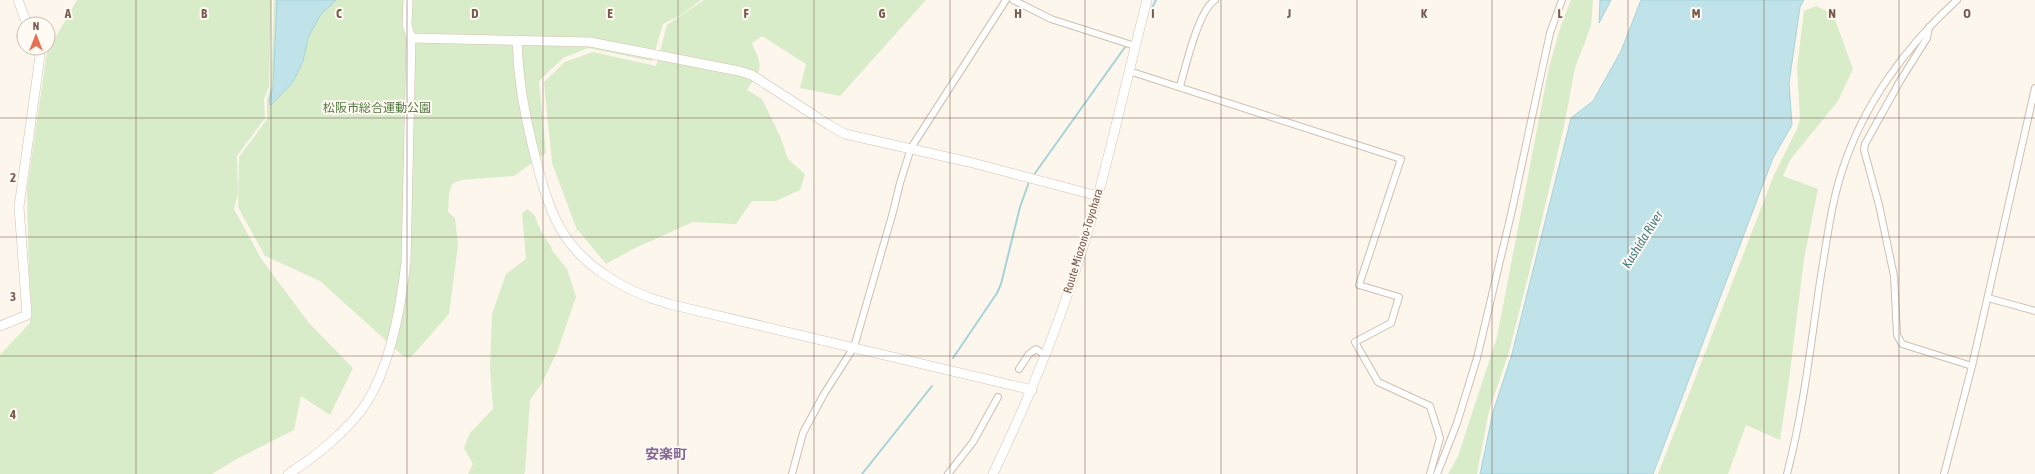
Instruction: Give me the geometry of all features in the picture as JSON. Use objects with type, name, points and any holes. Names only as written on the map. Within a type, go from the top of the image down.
[{"type":"street","points":[[18,0],[24,16]]},
{"type":"street","points":[[288,474],[316,456],[366,404],[384,365],[393,334],[404,281],[406,262],[410,38],[408,25],[408,0]]},
{"type":"street","points":[[792,474],[799,446],[807,425],[854,347],[911,148],[1006,0]]},
{"type":"street","points":[[1013,0],[1051,19],[1135,46]]},
{"type":"street","name":"Route Miozono-Toyohara","points":[[993,474],[1032,390],[1074,275],[1114,138],[1128,71],[1147,0]]},
{"type":"street","points":[[1180,86],[1201,18],[1207,6],[1215,0]]},
{"type":"street","points":[[1437,474],[1457,423],[1477,358],[1512,210],[1549,40],[1562,0]]},
{"type":"street","points":[[1787,474],[1796,434],[1831,213],[1842,170],[1866,116],[1890,75],[1929,27],[1957,0]]},
{"type":"street","points":[[1929,27],[1927,38],[1900,80],[1867,139],[1864,150],[1879,205],[1894,276],[1897,335],[1899,340],[1902,344],[1972,366]]},
{"type":"street","points":[[410,38],[590,42],[745,72],[845,134],[911,148],[1098,196]]},
{"type":"street","points":[[517,40],[518,76],[521,93],[544,192],[557,222],[583,256],[609,278],[649,298],[1032,390]]},
{"type":"street","points":[[0,326],[27,315],[19,207],[40,56]]},
{"type":"street","points":[[1128,71],[1180,86],[1401,159],[1360,285],[1399,297],[1391,323],[1355,342],[1378,382],[1430,406],[1440,438],[1430,474]]},
{"type":"street","points":[[1944,474],[1972,366],[2035,88]]},
{"type":"street","points":[[1988,298],[2035,311]]},
{"type":"street","points":[[1019,369],[1029,354],[1036,349],[1045,355]]},
{"type":"street","points":[[949,474],[972,442],[998,397]]},
{"type":"green space","points":[[77,0],[271,0],[269,87],[264,99],[265,118],[237,156],[238,193],[234,209],[262,260],[309,323],[353,368],[330,415],[301,396],[294,430],[235,460],[212,474],[0,474],[0,355],[30,323],[27,189],[46,56],[56,56],[56,36]]},
{"type":"green space","name":"松阪市総合運動公園","points":[[274,0],[701,0],[681,15],[663,24],[652,61],[588,48],[563,58],[539,81],[546,153],[514,176],[461,180],[452,184],[449,194],[448,212],[455,218],[458,245],[449,314],[413,355],[408,358],[402,355],[320,281],[265,256],[238,207],[239,157],[267,119],[267,99],[271,87]]},
{"type":"green space","points":[[704,0],[926,0],[840,96],[800,88],[806,64],[762,36],[752,43],[760,68],[747,90],[762,99],[780,136],[788,159],[805,174],[800,190],[776,201],[752,201],[736,224],[693,222],[633,249],[606,264],[578,230],[551,249],[567,269],[576,297],[557,352],[542,383],[530,400],[525,472],[524,474],[468,474],[473,464],[464,448],[470,433],[493,409],[490,369],[492,314],[506,274],[526,259],[522,213],[528,209],[535,216],[541,232],[552,248],[577,230],[552,163],[544,82],[565,62],[593,52],[656,66],[667,25]]},
{"type":"green space","points":[[1571,0],[1593,0],[1591,26],[1575,68],[1564,126],[1509,352],[1489,411],[1477,474],[1448,474],[1458,456],[1497,337],[1549,67],[1561,25]]},
{"type":"green space","points":[[1816,6],[1833,14],[1853,69],[1838,101],[1790,160],[1783,176],[1818,189],[1804,259],[1780,440],[1746,425],[1728,474],[1658,474],[1774,175],[1797,129],[1800,119],[1797,67],[1804,11]]},
{"type":"water","points":[[277,0],[336,0],[321,14],[308,38],[303,61],[293,82],[271,105],[269,101],[273,87]]},
{"type":"water","points":[[1600,0],[1611,0],[1599,23]]},
{"type":"water","name":"Kushida River","points":[[1641,0],[1804,0],[1800,7],[1789,83],[1792,125],[1773,158],[1653,474],[1480,474],[1493,412],[1512,354],[1571,118],[1593,101],[1621,51]]},
{"type":"waterway","points":[[1152,8],[1156,0]]},
{"type":"waterway","points":[[1033,176],[1125,47]]},
{"type":"waterway","points":[[953,358],[997,293],[1001,284],[1020,207],[1029,182]]},
{"type":"waterway","points":[[862,474],[932,386]]},
{"type":"district","name":"安楽町","points":[[666,454]]}]
